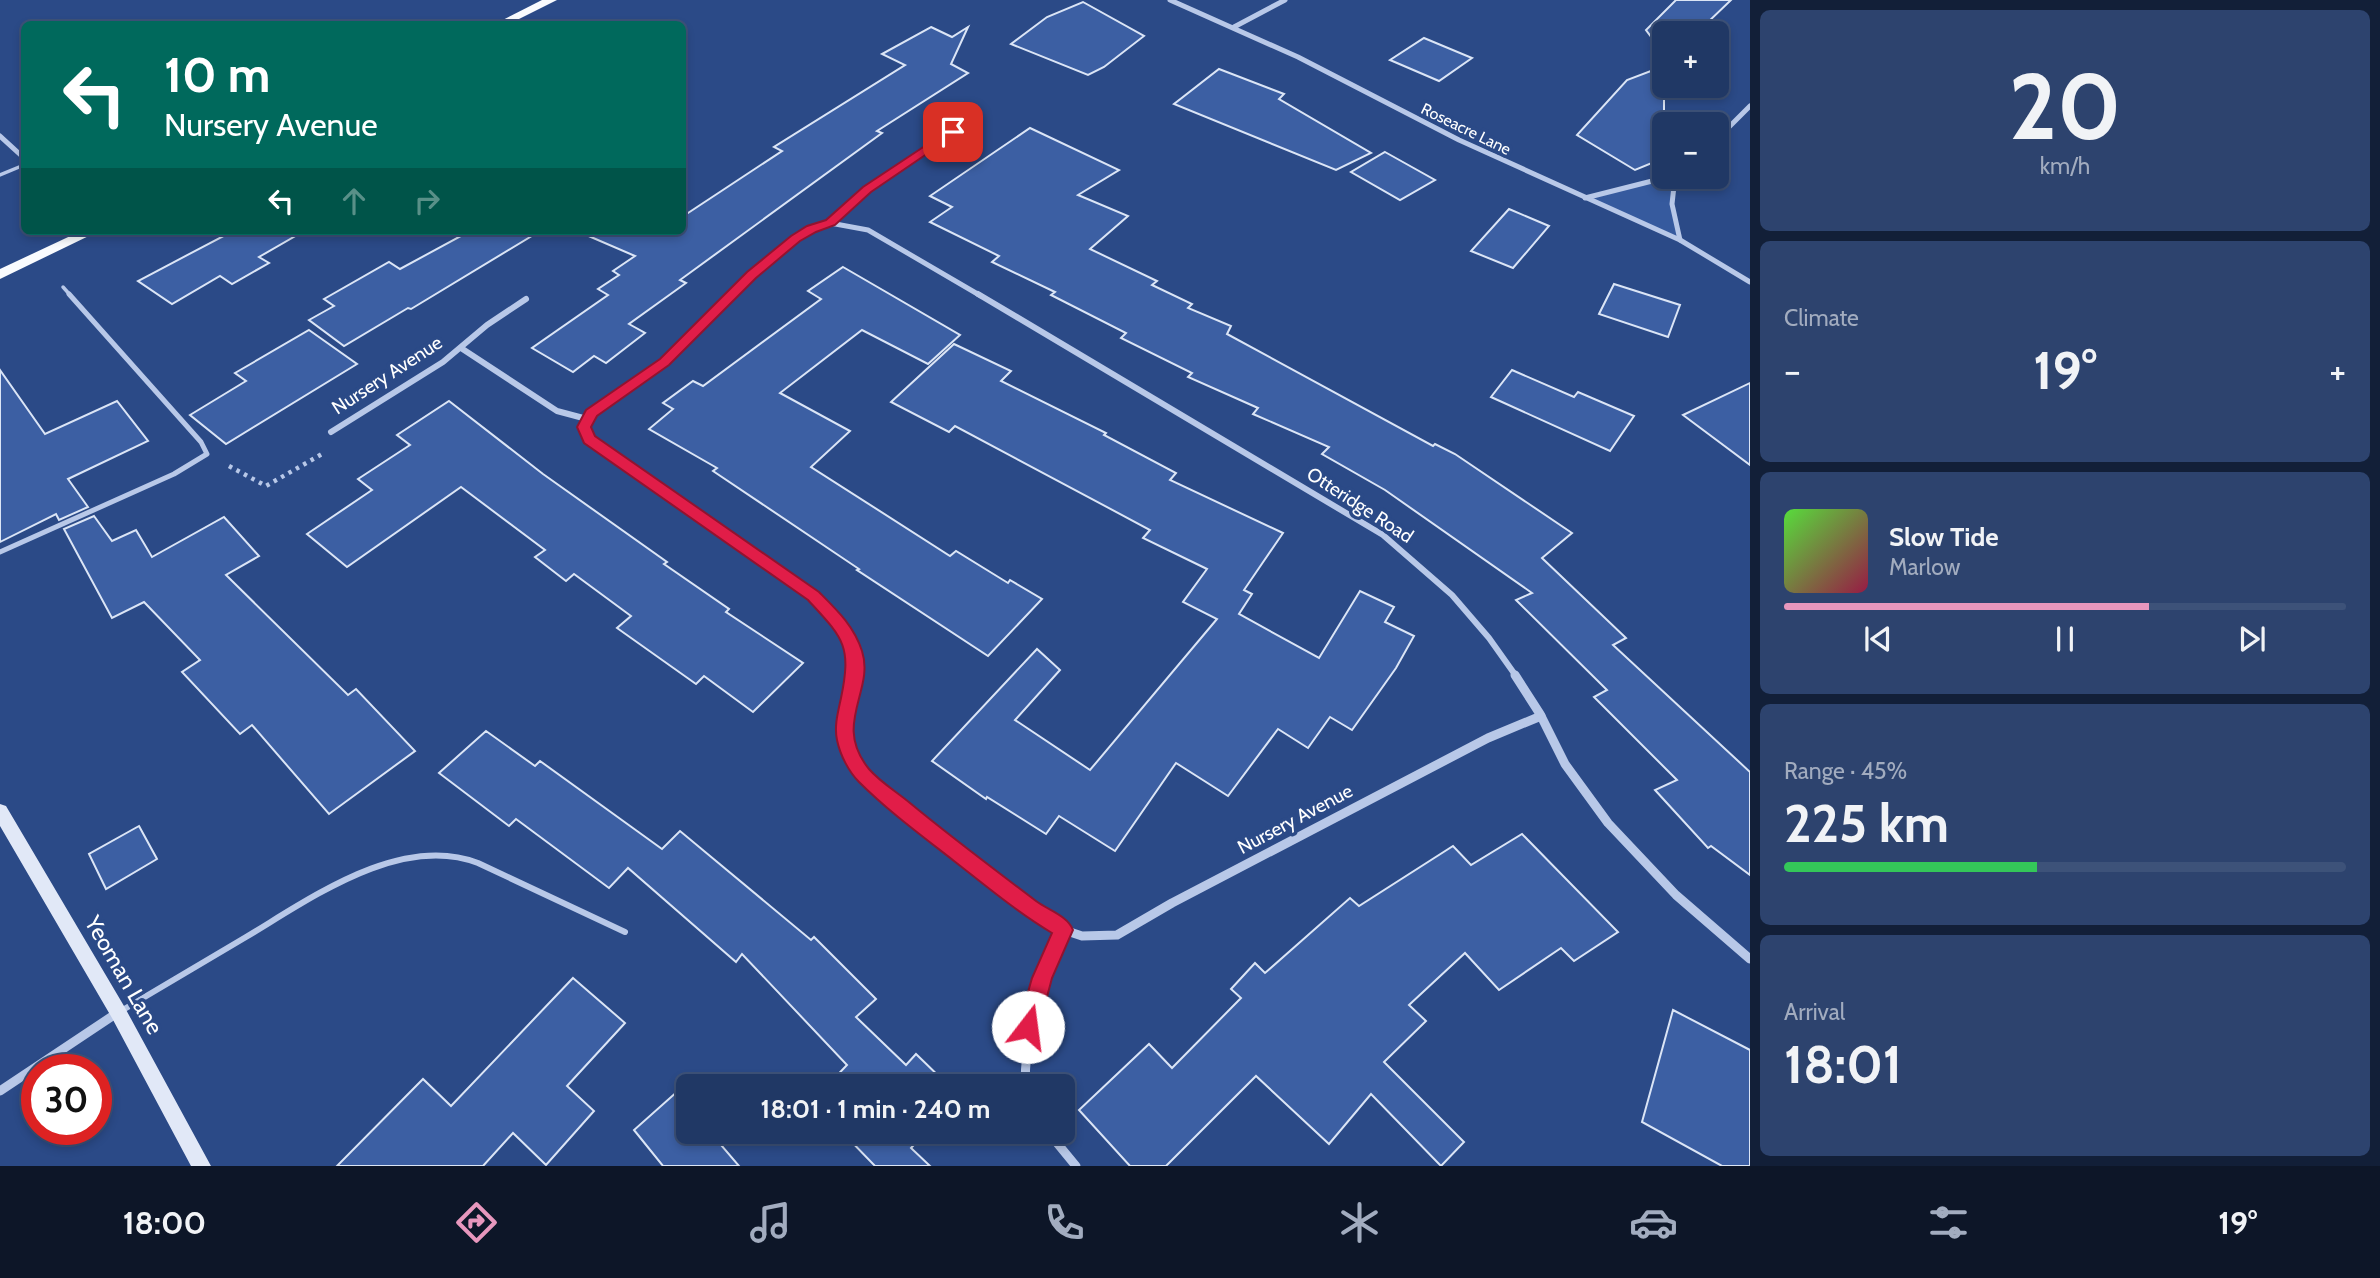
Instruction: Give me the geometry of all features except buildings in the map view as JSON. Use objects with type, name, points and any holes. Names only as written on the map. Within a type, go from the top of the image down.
[{"type":"main road","points":[[507,21],[551,0]]},
{"type":"main road","points":[[0,275],[84,235]]},
{"type":"street","name":"Roseacre Lane","points":[[1170,0],[1234,27],[1459,140],[1680,240],[1750,282]]},
{"type":"street","points":[[1234,27],[1285,0]]},
{"type":"street","points":[[1729,127],[1750,106]]},
{"type":"street","points":[[587,419],[613,396],[664,362],[751,275],[796,239],[811,229],[830,223],[867,189],[975,118]]},
{"type":"street","points":[[0,136],[21,155]]},
{"type":"street","points":[[1584,198],[1652,181]]},
{"type":"street","points":[[1674,189],[1672,204],[1680,240]]},
{"type":"street","name":"Otteridge Road","points":[[830,223],[868,230],[1161,401],[1383,535],[1424,568],[1479,622],[1541,716],[1567,769],[1635,855],[1716,932],[1750,959]]},
{"type":"street","name":"Nursery Avenue","points":[[331,432],[421,377],[487,325],[526,299]]},
{"type":"street","name":"Nursery Avenue","points":[[461,348],[557,411],[587,419],[584,427],[589,439],[746,548],[831,612],[852,641],[855,653],[855,671],[845,730],[852,757],[864,775],[928,830],[1035,912],[1064,930],[1096,937],[1117,935],[1172,903],[1488,738],[1541,716]]},
{"type":"street","name":"Yeoman Lane","points":[[0,811],[118,1012],[201,1166]]},
{"type":"street","points":[[1024,1074],[1031,1012],[1042,978],[1064,930]]},
{"type":"street","points":[[0,1091],[118,1012]]},
{"type":"street","points":[[1058,1144],[1076,1166]]},
{"type":"lane","points":[[0,175],[21,166]]},
{"type":"lane","points":[[0,552],[174,474],[206,454],[201,442],[63,287]]},
{"type":"lane","points":[[118,1012],[335,884],[391,862],[434,854],[460,856],[478,863],[625,932]]},
{"type":"path","points":[[206,454],[266,486],[331,449],[331,432]]},
{"type":"shaded area","points":[[1652,181],[1652,189],[1674,189],[1672,204],[1680,240],[1584,198]]},
{"type":"route","points":[[953,132],[867,189],[830,223],[811,229],[796,239],[751,275],[664,362],[591,413],[584,422],[584,427],[589,439],[813,596],[844,628],[855,653],[855,671],[844,720],[846,739],[852,757],[864,775],[928,830],[1035,912],[1064,930],[1042,978],[1028,1027]]}]
